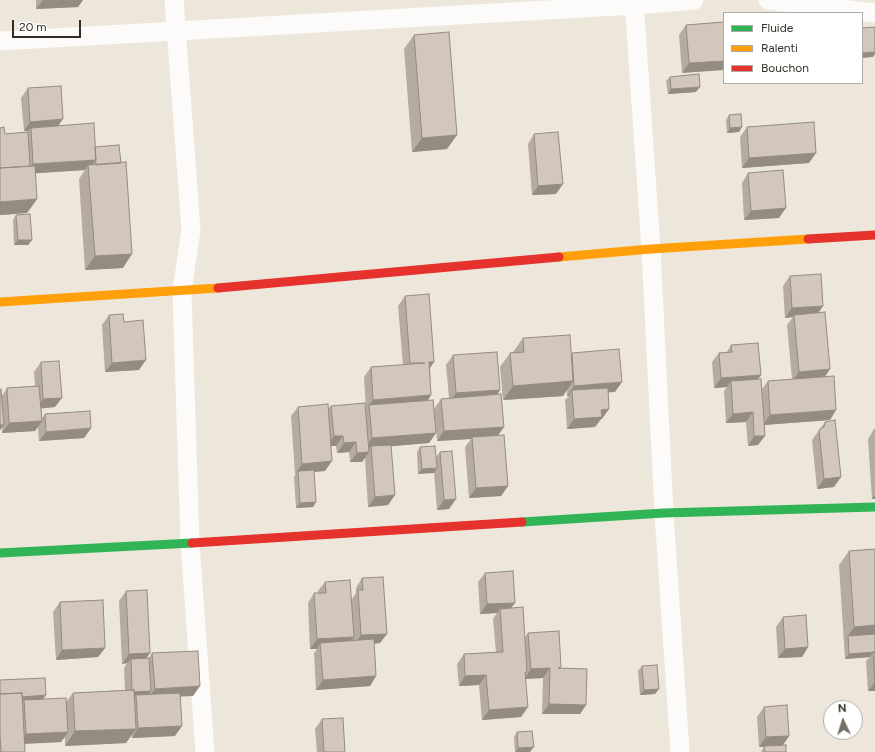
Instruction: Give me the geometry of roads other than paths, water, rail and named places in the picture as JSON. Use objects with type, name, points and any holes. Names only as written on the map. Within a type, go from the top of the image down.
[{"type":"street","points":[[174,0],[191,230],[182,291],[190,543],[205,752]]},
{"type":"street","points":[[0,41],[634,2],[694,0]]},
{"type":"street","points":[[768,0],[875,13]]},
{"type":"street","points":[[634,2],[651,249],[664,513],[680,752]]},
{"type":"street","points":[[0,302],[182,291],[651,249],[875,235]]},
{"type":"street","points":[[0,553],[190,543],[664,513],[875,507]]}]
